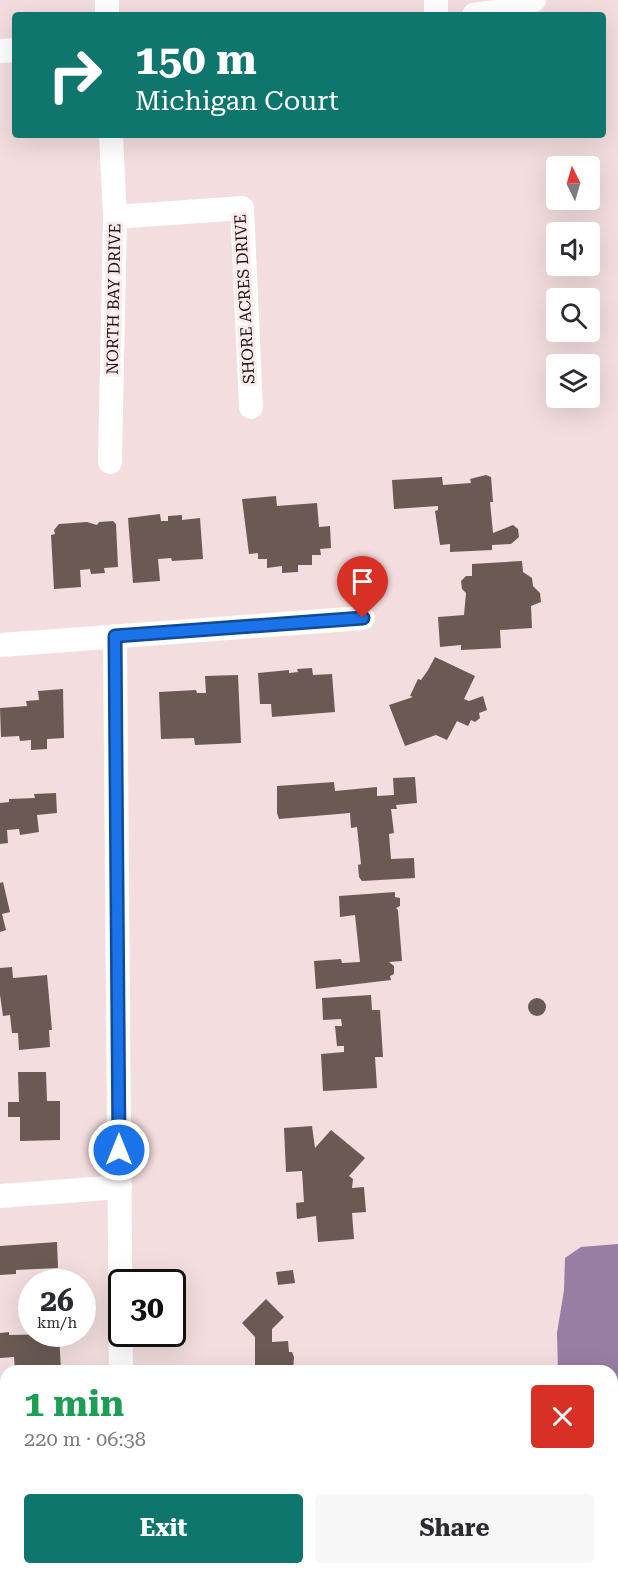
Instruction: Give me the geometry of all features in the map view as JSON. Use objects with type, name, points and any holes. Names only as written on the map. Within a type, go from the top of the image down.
[{"type":"street","points":[[495,12],[534,0]]},
{"type":"street","name":"NORTH BAY DRIVE","points":[[110,462],[115,217],[111,138]]},
{"type":"street","name":"SHORE ACRES DRIVE","points":[[115,217],[242,208],[251,407]]},
{"type":"street","points":[[0,645],[363,618]]},
{"type":"street","points":[[115,636],[121,1365]]},
{"type":"street","points":[[0,1196],[120,1187]]},
{"type":"shaded area","points":[[618,1244],[618,1365],[558,1365],[557,1333],[564,1290],[565,1258],[581,1247]]},
{"type":"building","points":[[486,475],[491,477],[493,502],[490,502],[493,533],[513,525],[518,529],[519,537],[511,544],[492,545],[492,550],[450,552],[450,544],[440,545],[435,511],[438,510],[438,506],[394,509],[392,480],[442,477],[443,485],[471,483],[470,479]]},
{"type":"building","points":[[276,496],[277,506],[317,503],[319,527],[330,526],[331,548],[320,549],[321,555],[312,555],[312,565],[298,565],[298,572],[282,573],[282,566],[267,568],[267,559],[258,559],[258,553],[249,554],[242,499]]},
{"type":"building","points":[[160,514],[161,521],[168,521],[168,516],[182,515],[182,520],[200,518],[203,559],[172,561],[171,558],[158,559],[160,581],[133,583],[128,518]]},
{"type":"building","points":[[113,521],[116,524],[118,567],[104,568],[105,573],[91,574],[90,569],[80,570],[81,587],[54,589],[51,535],[55,534],[54,530],[59,524],[87,522],[97,525],[99,522]]},
{"type":"building","points":[[522,561],[523,572],[532,578],[533,586],[540,593],[541,602],[531,606],[532,628],[500,630],[501,648],[461,650],[461,645],[440,647],[438,617],[464,615],[466,593],[462,589],[461,581],[466,576],[472,576],[472,564]]},
{"type":"building","points":[[435,657],[475,676],[464,699],[469,701],[483,696],[487,710],[479,713],[480,718],[475,722],[471,720],[468,726],[457,721],[447,740],[436,735],[405,746],[389,705],[413,697],[410,696],[418,679],[421,680]]},
{"type":"building","points":[[312,668],[313,675],[332,674],[335,712],[272,717],[271,704],[260,704],[258,673],[289,670],[289,673],[298,672],[297,669]]},
{"type":"building","points":[[238,675],[241,743],[195,745],[194,738],[161,739],[159,692],[196,690],[197,693],[206,693],[205,676]]},
{"type":"building","points":[[63,689],[64,738],[47,739],[47,749],[31,750],[31,740],[20,741],[19,736],[1,737],[0,708],[27,706],[26,701],[39,700],[38,691]]},
{"type":"building","points":[[415,777],[417,803],[396,805],[397,809],[391,809],[394,833],[389,834],[391,859],[414,858],[415,878],[362,881],[359,877],[358,865],[361,864],[357,827],[351,828],[350,813],[279,819],[277,813],[277,786],[334,782],[335,791],[377,787],[377,796],[394,795],[393,778]]},
{"type":"building","points":[[56,793],[57,813],[37,815],[39,832],[20,835],[19,829],[7,830],[8,843],[0,844],[0,803],[9,802],[9,799],[35,798],[34,794]]},
{"type":"building","points":[[3,882],[10,912],[2,914],[6,930],[0,932],[0,883]]},
{"type":"building","points":[[395,892],[395,897],[400,898],[400,906],[396,908],[402,961],[389,962],[394,966],[394,974],[390,976],[391,980],[316,989],[314,961],[341,959],[342,963],[360,962],[355,915],[340,917],[339,896]]},
{"type":"building","points":[[12,967],[13,978],[47,975],[52,1030],[49,1030],[50,1047],[19,1050],[18,1033],[12,1033],[10,1015],[3,1016],[0,995],[0,968]]},
{"type":"building","points":[[371,995],[372,1010],[380,1010],[383,1057],[375,1057],[377,1088],[323,1091],[321,1054],[344,1052],[344,1046],[337,1046],[335,1026],[342,1026],[341,1019],[323,1020],[322,998]]},
{"type":"building","points":[[537,998],[543,1001],[546,1007],[543,1013],[537,1016],[531,1013],[528,1007],[531,1001]]},
{"type":"building","points":[[18,1072],[46,1072],[47,1101],[60,1101],[60,1140],[20,1141],[20,1117],[8,1117],[8,1102],[19,1102]]},
{"type":"building","points":[[312,1126],[315,1148],[331,1130],[365,1158],[349,1176],[353,1179],[352,1188],[364,1187],[366,1212],[352,1213],[354,1239],[318,1242],[316,1216],[297,1219],[296,1203],[304,1202],[302,1171],[286,1172],[284,1128]]},
{"type":"building","points":[[57,1242],[58,1268],[18,1269],[16,1274],[0,1275],[0,1246]]},
{"type":"building","points":[[293,1270],[295,1283],[278,1285],[276,1272]]},
{"type":"building","points":[[266,1299],[284,1317],[272,1329],[272,1342],[288,1341],[289,1352],[292,1352],[294,1357],[293,1365],[255,1365],[255,1337],[242,1323]]},
{"type":"building","points":[[9,1332],[9,1335],[18,1335],[18,1347],[60,1347],[61,1365],[15,1365],[14,1357],[0,1358],[0,1333]]},
{"type":"route","points":[[119,1150],[115,636],[363,618]]}]
